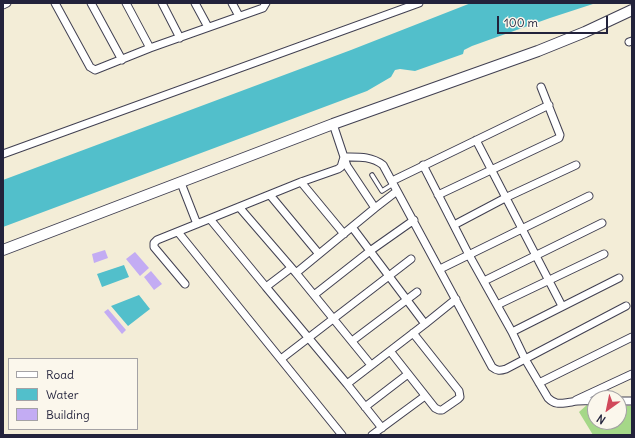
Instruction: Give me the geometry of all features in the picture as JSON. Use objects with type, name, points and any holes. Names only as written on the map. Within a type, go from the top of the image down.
[{"type":"street","points":[[55,3],[90,68],[93,70],[98,70],[150,48],[263,8],[266,3]]},
{"type":"street","points":[[91,3],[122,60]]},
{"type":"street","points":[[126,3],[150,48]]},
{"type":"street","points":[[162,3],[180,38]]},
{"type":"street","points":[[195,3],[208,28]]},
{"type":"street","points":[[232,3],[239,16]]},
{"type":"street","points":[[3,154],[419,3]]},
{"type":"street","points":[[3,250],[333,124],[558,43],[632,10]]},
{"type":"street","points":[[438,195],[559,138],[560,135],[541,87]]},
{"type":"street","points":[[392,183],[423,165],[548,105]]},
{"type":"street","points":[[333,124],[351,173],[375,208]]},
{"type":"street","points":[[476,140],[493,169],[562,306]]},
{"type":"street","points":[[185,284],[154,248],[153,245],[157,240],[301,182],[338,170],[342,167],[344,157]]},
{"type":"street","points":[[344,157],[365,157],[378,161],[383,165],[495,370],[502,371],[524,358],[626,306]]},
{"type":"street","points":[[423,165],[469,254],[512,332],[524,358],[548,398],[552,402],[564,404],[572,402],[632,374]]},
{"type":"street","points":[[454,224],[507,197],[576,165]]},
{"type":"street","points":[[301,182],[344,234]]},
{"type":"street","points":[[181,183],[197,224]]},
{"type":"street","points":[[296,273],[397,191]]},
{"type":"street","points":[[270,195],[319,254]]},
{"type":"street","points":[[440,269],[589,196]]},
{"type":"street","points":[[239,207],[296,273],[371,365]]},
{"type":"street","points":[[210,219],[382,428]]},
{"type":"street","points":[[314,295],[370,251],[414,220]]},
{"type":"street","points":[[484,282],[602,223]]},
{"type":"street","points":[[352,227],[425,324]]},
{"type":"street","points":[[178,232],[342,435]]},
{"type":"street","points":[[497,305],[604,254]]},
{"type":"street","points":[[281,359],[388,275],[411,259]]},
{"type":"street","points":[[266,287],[291,268]]},
{"type":"street","points":[[512,332],[619,278]]},
{"type":"street","points":[[352,341],[416,292]]},
{"type":"street","points":[[347,384],[456,299]]},
{"type":"street","points":[[390,351],[435,408],[440,410],[458,399],[460,394],[412,334]]},
{"type":"street","points":[[539,383],[632,337]]},
{"type":"street","points":[[365,407],[408,374]]},
{"type":"street","points":[[372,435],[425,396]]},
{"type":"street","points":[[572,402],[587,401]]},
{"type":"lane","points":[[372,176],[382,191],[392,183]]},
{"type":"green space","points":[[587,405],[587,425],[579,412]]},
{"type":"green space","points":[[627,406],[632,406],[632,435],[593,435],[590,430],[627,430]]},
{"type":"water","points":[[471,3],[596,3],[472,46],[464,50],[463,54],[415,71],[400,69],[395,70],[391,77],[367,91],[3,227],[3,180],[351,50]]},
{"type":"water","points":[[124,265],[129,277],[102,287],[97,274]]},
{"type":"water","points":[[139,295],[150,309],[128,326],[111,306]]},
{"type":"building","points":[[105,250],[108,258],[94,263],[92,254]]},
{"type":"building","points":[[135,252],[149,268],[140,276],[126,259]]},
{"type":"building","points":[[151,271],[162,284],[154,290],[144,277]]},
{"type":"building","points":[[108,309],[126,330],[122,334],[104,312]]}]
